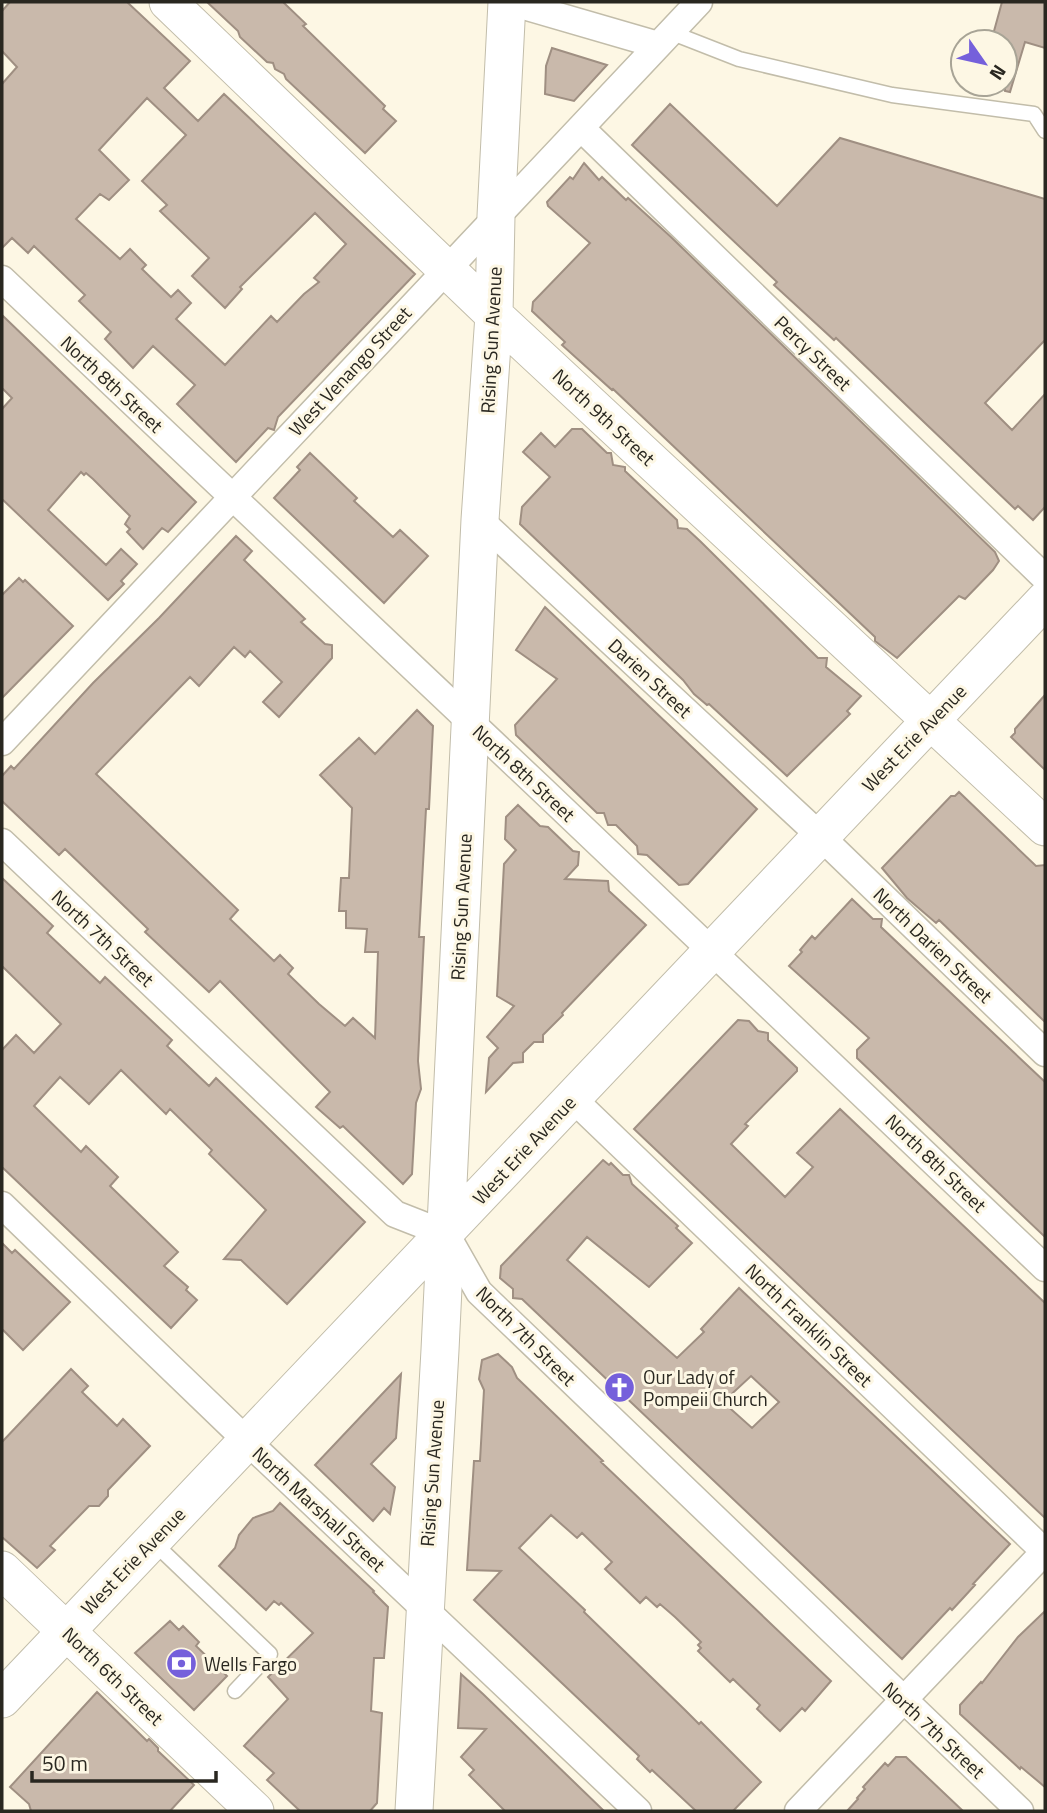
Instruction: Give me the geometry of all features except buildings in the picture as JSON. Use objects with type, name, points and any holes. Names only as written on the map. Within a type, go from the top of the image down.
[{"type":"street","name":"North 9th Street","points":[[168,2],[446,270],[1045,827]]},
{"type":"street","points":[[509,2],[664,38]]},
{"type":"street","name":"Rising Sun Avenue","points":[[414,1811],[509,2]]},
{"type":"street","name":"West Venango Street","points":[[2,742],[699,2]]},
{"type":"street","name":"Percy Street","points":[[581,128],[1045,578]]},
{"type":"street","name":"North 8th Street","points":[[2,279],[470,723],[713,949],[1045,1268]]},
{"type":"street","name":"Darien Street","points":[[480,520],[820,837]]},
{"type":"street","name":"West Erie Avenue","points":[[2,1699],[1045,600]]},
{"type":"street","name":"North Darien Street","points":[[820,837],[1045,1053]]},
{"type":"street","name":"North 7th Street","points":[[2,842],[395,1214],[446,1234],[479,1293],[1020,1811]]},
{"type":"street","name":"North Franklin Street","points":[[572,1098],[1045,1552]]},
{"type":"street","name":"North Marshall Street","points":[[2,1205],[638,1811]]},
{"type":"street","points":[[798,1811],[1045,1552]]},
{"type":"street","name":"North 6th Street","points":[[2,1570],[255,1811]]},
{"type":"lane","points":[[664,38],[892,95],[1034,114],[1045,131]]},
{"type":"lane","points":[[152,1541],[270,1654],[235,1691]]},
{"type":"place","name":"Our Lady of Pompeii Church","points":[[620,1388]]},
{"type":"place","name":"Wells Fargo","points":[[181,1664]]}]
